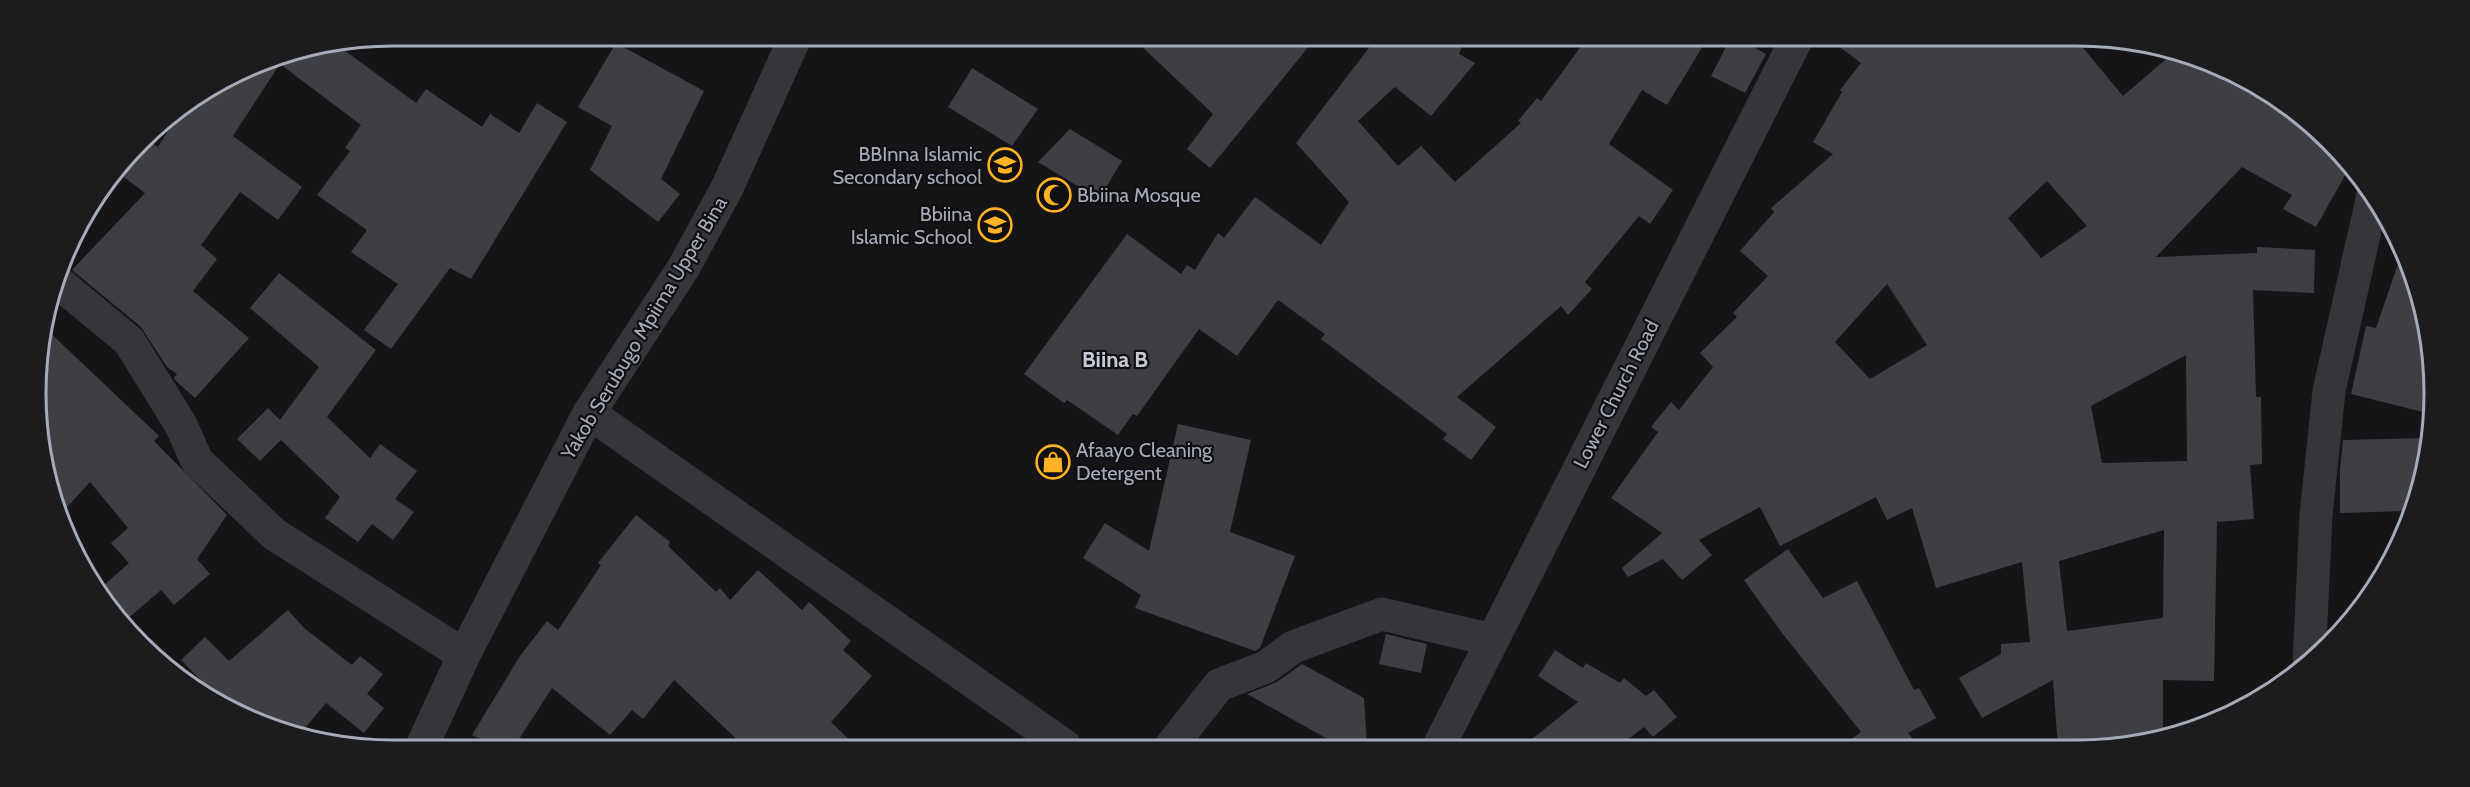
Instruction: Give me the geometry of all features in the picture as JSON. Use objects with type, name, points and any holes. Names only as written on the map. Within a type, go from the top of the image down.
[{"type":"street","name":"Yakob Serubugo Mpiima Upper Bina","points":[[425,740],[464,655],[589,413],[695,248],[727,188],[791,46]]},
{"type":"street","name":"Lower Church Road","points":[[1442,740],[1793,46]]},
{"type":"street","points":[[2310,650],[2316,515],[2329,391],[2370,209]]},
{"type":"street","points":[[63,287],[129,340],[182,425],[197,461],[274,534],[464,655]]},
{"type":"street","points":[[589,413],[1056,740]]},
{"type":"street","points":[[1176,740],[1219,685],[1266,667],[1293,647],[1382,614],[1492,640]]},
{"type":"building","points":[[614,46],[622,46],[704,91],[661,179],[680,194],[658,222],[590,170],[612,126],[578,107]]},
{"type":"building","points":[[1141,46],[1309,46],[1210,168],[1187,149],[1213,114]]},
{"type":"building","points":[[1370,46],[1462,46],[1459,54],[1475,63],[1431,116],[1395,87],[1358,121],[1398,166],[1421,146],[1455,182],[1521,123],[1518,121],[1537,98],[1541,101],[1581,46],[1703,46],[1667,105],[1642,90],[1609,144],[1673,190],[1650,224],[1639,216],[1585,282],[1592,289],[1568,315],[1561,306],[1457,397],[1496,427],[1471,460],[1443,439],[1447,434],[1321,339],[1325,334],[1278,300],[1237,356],[1199,329],[1137,416],[1133,414],[1118,435],[1067,400],[1064,403],[1024,374],[1127,234],[1181,274],[1187,265],[1195,270],[1218,233],[1224,238],[1255,197],[1321,245],[1349,202],[1296,143]]},
{"type":"building","points":[[1726,46],[1751,46],[1766,54],[1745,93],[1711,76]]},
{"type":"building","points":[[1838,46],[2082,46],[2123,96],[2167,58],[2230,82],[2269,105],[2288,118],[2322,148],[2345,175],[2316,227],[2283,209],[2292,195],[2242,167],[2156,257],[2257,253],[2257,247],[2315,250],[2314,293],[2253,290],[2256,397],[2261,397],[2262,464],[2250,465],[2254,519],[2217,522],[2214,681],[2163,680],[2163,730],[2122,738],[2057,740],[2053,680],[1982,718],[1959,678],[2001,654],[2001,644],[2030,642],[2022,562],[1936,588],[1912,508],[1887,520],[1876,497],[1780,546],[1760,507],[1699,540],[1712,555],[1682,580],[1663,559],[1628,577],[1622,568],[1662,533],[1611,498],[1658,432],[1651,427],[1671,402],[1679,410],[1713,367],[1700,353],[1737,317],[1733,313],[1768,276],[1740,251],[1774,212],[1771,208],[1833,154],[1813,142],[1842,92],[1840,90],[1861,63]],"holes":[[[2047,181],[2087,226],[2041,258],[2008,218]],[[1887,284],[1927,345],[1870,379],[1835,342]],[[2186,355],[2187,461],[2102,463],[2091,406]],[[2164,530],[2163,618],[2067,631],[2059,561]]]},
{"type":"building","points":[[344,50],[416,103],[426,89],[482,127],[490,114],[519,133],[537,103],[567,122],[471,279],[450,268],[391,349],[364,330],[398,284],[351,252],[367,230],[317,195],[350,151],[345,148],[361,125],[282,65]]},
{"type":"building","points":[[278,66],[233,136],[302,187],[278,220],[240,192],[201,245],[217,259],[193,291],[249,338],[195,398],[177,382],[174,378],[177,374],[167,367],[141,327],[72,270],[145,193],[123,176],[153,143],[158,147],[169,129],[201,105],[240,82]]},
{"type":"building","points":[[972,68],[1038,109],[1012,146],[948,107]]},
{"type":"building","points":[[1070,129],[1122,161],[1099,199],[1038,162]]},
{"type":"building","points":[[2398,264],[2412,304],[2421,348],[2423,412],[2351,394],[2366,326],[2376,328]]},
{"type":"building","points":[[279,273],[376,350],[327,417],[370,458],[380,444],[417,471],[395,499],[414,512],[393,540],[372,524],[358,542],[325,518],[340,497],[281,440],[260,461],[237,439],[268,408],[280,420],[319,367],[250,308]]},
{"type":"building","points":[[52,334],[159,436],[154,441],[227,515],[197,559],[210,574],[174,605],[161,590],[129,618],[104,585],[129,563],[111,543],[128,528],[90,482],[66,508],[53,461],[47,416],[47,371]]},
{"type":"building","points":[[1178,424],[1251,440],[1230,532],[1295,556],[1260,648],[1255,651],[1135,608],[1141,595],[1083,558],[1105,523],[1149,551]]},
{"type":"building","points":[[2421,438],[2412,483],[2403,511],[2340,513],[2340,469],[2343,440]]},
{"type":"building","points":[[636,515],[670,542],[668,546],[716,592],[720,588],[730,600],[758,570],[802,610],[809,602],[851,641],[843,650],[872,676],[831,722],[850,740],[738,740],[674,680],[643,719],[632,710],[610,735],[552,688],[519,740],[483,740],[472,735],[520,656],[547,621],[558,630],[601,565],[598,563]]},
{"type":"building","points":[[1788,549],[1823,598],[1857,581],[1914,690],[1919,688],[1936,718],[1908,733],[1914,740],[1850,740],[1861,732],[1782,633],[1744,580]]},
{"type":"building","points":[[288,610],[304,628],[352,665],[360,656],[383,674],[367,694],[384,708],[364,733],[326,703],[304,729],[261,714],[220,694],[205,684],[181,660],[205,637],[229,661]]},
{"type":"building","points":[[1386,634],[1427,644],[1421,673],[1379,664]]},
{"type":"building","points":[[1555,650],[1583,668],[1586,663],[1620,683],[1624,678],[1646,696],[1654,690],[1677,717],[1653,737],[1644,727],[1627,740],[1531,740],[1578,702],[1538,676]]},
{"type":"building","points":[[1302,664],[1364,698],[1367,740],[1329,740],[1247,694],[1277,682]]},
{"type":"place","name":"BBInna Islamic Secondary school","points":[[1005,165]]},
{"type":"place","name":"Bbiina Mosque","points":[[1054,195]]},
{"type":"place","name":"Bbiina Islamic School","points":[[995,225]]},
{"type":"place","name":"Afaayo Cleaning Detergent","points":[[1053,462]]},
{"type":"district","name":"Biina B","points":[[1115,359]]}]
